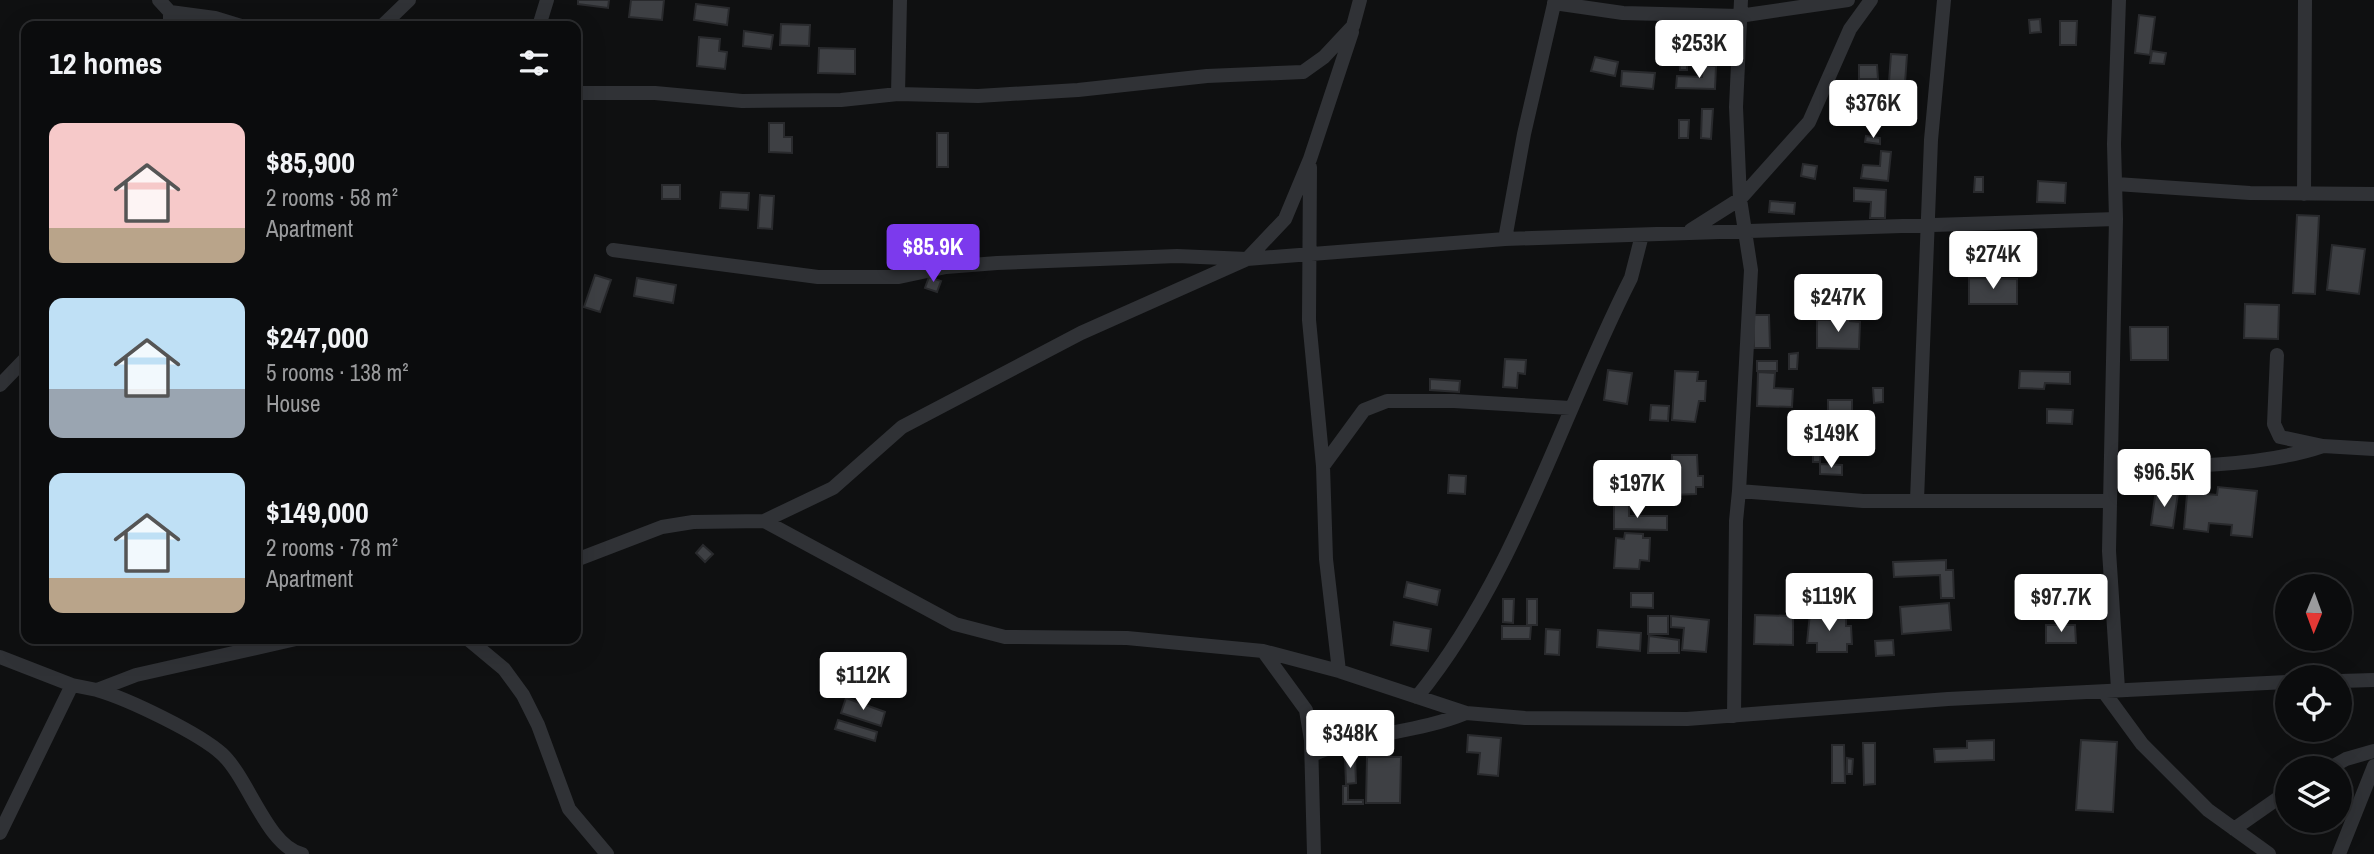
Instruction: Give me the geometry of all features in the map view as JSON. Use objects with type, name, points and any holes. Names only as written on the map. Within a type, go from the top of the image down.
[{"type":"street","points":[[159,0],[170,19],[215,18],[225,21]]},
{"type":"street","points":[[387,21],[409,0]]},
{"type":"street","points":[[541,21],[547,0]]},
{"type":"street","points":[[898,94],[901,0]]},
{"type":"street","points":[[581,558],[662,527],[692,522],[764,521],[833,488],[912,422],[1081,333],[1247,259],[1285,219],[1310,159],[1360,0]]},
{"type":"street","points":[[1734,716],[1736,522],[1751,270],[1740,199],[1736,107],[1741,0]]},
{"type":"street","points":[[1505,239],[1524,134],[1554,2],[1623,13],[1739,16],[1848,0]]},
{"type":"street","points":[[1690,230],[1740,199],[1809,122],[1850,29],[1871,0]]},
{"type":"street","points":[[1917,500],[1931,140],[1944,0]]},
{"type":"street","points":[[2119,0],[2114,144],[2116,219],[2110,461],[2111,690],[2142,744],[2208,810],[2269,854]]},
{"type":"street","points":[[2304,194],[2305,0]]},
{"type":"street","points":[[581,93],[655,93],[742,101],[841,100],[898,94],[978,96],[1078,90],[1207,76],[1303,72],[1324,57],[1353,26]]},
{"type":"street","points":[[1310,159],[1309,320],[1323,466],[1326,558],[1339,671]]},
{"type":"street","points":[[2116,184],[2304,194],[2374,194]]},
{"type":"street","points":[[613,250],[830,277],[899,277],[946,267],[997,263],[1177,256],[1247,259],[1310,252],[1505,239],[1642,235],[1690,230],[2116,219]]},
{"type":"street","points":[[1417,697],[1448,659],[1490,588],[1631,278],[1642,235]]},
{"type":"street","points":[[2277,355],[2275,431],[2280,437],[2323,446],[2374,449]]},
{"type":"street","points":[[0,385],[21,363]]},
{"type":"street","points":[[1323,466],[1364,410],[1387,401],[1454,401],[1570,408]]},
{"type":"street","points":[[2110,461],[2164,467],[2289,455],[2323,446]]},
{"type":"street","points":[[1739,491],[1863,501],[2110,501]]},
{"type":"street","points":[[764,521],[955,624],[1005,638],[1127,638],[1263,651],[1339,671],[1466,713],[1525,718],[1687,719],[1948,699],[2275,682]]},
{"type":"street","points":[[97,690],[136,675],[274,644]]},
{"type":"street","points":[[474,644],[504,669],[523,695],[538,725],[569,808],[607,854]]},
{"type":"street","points":[[1263,651],[1306,710],[1311,755],[1314,854]]},
{"type":"street","points":[[0,657],[72,685],[127,699],[221,753],[245,783],[278,847],[302,854]]},
{"type":"street","points":[[2352,681],[2374,680]]},
{"type":"street","points":[[0,833],[72,685]]},
{"type":"street","points":[[1311,755],[1343,741],[1438,724],[1466,713]]},
{"type":"street","points":[[2352,757],[2374,751]]},
{"type":"street","points":[[2339,854],[2374,766]]},
{"type":"street","points":[[2234,829],[2275,800]]},
{"type":"building","points":[[578,0],[609,0],[608,8],[578,4]]},
{"type":"building","points":[[631,0],[664,0],[662,20],[629,17]]},
{"type":"building","points":[[696,4],[729,8],[727,25],[694,20]]},
{"type":"building","points":[[2139,15],[2155,17],[2150,55],[2135,53]]},
{"type":"building","points":[[2040,19],[2041,32],[2030,33],[2029,20]]},
{"type":"building","points":[[2060,21],[2077,21],[2076,45],[2060,45]]},
{"type":"building","points":[[781,24],[810,25],[809,46],[780,45]]},
{"type":"building","points":[[1687,28],[1714,29],[1714,52],[1700,51],[1701,40],[1687,40]]},
{"type":"building","points":[[744,31],[773,35],[771,49],[743,46]]},
{"type":"building","points":[[699,37],[720,39],[719,51],[727,52],[725,69],[697,66]]},
{"type":"building","points":[[819,48],[855,49],[855,74],[818,73]]},
{"type":"building","points":[[2152,51],[2166,53],[2164,64],[2150,63]]},
{"type":"building","points":[[1679,54],[1687,54],[1687,70],[1680,70]]},
{"type":"building","points":[[1891,54],[1907,55],[1905,83],[1889,82]]},
{"type":"building","points":[[1595,57],[1618,62],[1615,76],[1591,71]]},
{"type":"building","points":[[1703,65],[1716,66],[1715,89],[1676,88],[1677,76],[1702,77]]},
{"type":"building","points":[[1859,65],[1877,65],[1878,79],[1859,79]]},
{"type":"building","points":[[1622,71],[1655,73],[1653,89],[1621,86]]},
{"type":"building","points":[[1882,93],[1906,94],[1905,109],[1881,108]]},
{"type":"building","points":[[1702,109],[1713,109],[1711,139],[1701,138]]},
{"type":"building","points":[[1679,120],[1689,120],[1688,138],[1679,138]]},
{"type":"building","points":[[769,123],[784,123],[784,137],[792,137],[792,153],[769,152]]},
{"type":"building","points":[[937,133],[948,133],[948,167],[937,167]]},
{"type":"building","points":[[1866,136],[1880,138],[1880,144],[1865,142]]},
{"type":"building","points":[[1881,151],[1891,152],[1888,181],[1861,178],[1863,165],[1880,166]]},
{"type":"building","points":[[1803,164],[1817,166],[1815,179],[1801,176]]},
{"type":"building","points":[[1975,177],[1983,177],[1983,192],[1974,192]]},
{"type":"building","points":[[2038,181],[2066,183],[2065,203],[2037,202]]},
{"type":"building","points":[[662,185],[680,185],[680,199],[662,199]]},
{"type":"building","points":[[1854,188],[1886,190],[1885,218],[1870,218],[1871,202],[1854,201]]},
{"type":"building","points":[[721,192],[749,193],[748,210],[720,208]]},
{"type":"building","points":[[760,195],[774,196],[772,229],[758,228]]},
{"type":"building","points":[[1770,201],[1795,203],[1794,214],[1769,212]]},
{"type":"building","points":[[2297,215],[2319,216],[2315,294],[2293,293]]},
{"type":"building","points":[[2332,245],[2365,249],[2359,294],[2327,290]]},
{"type":"building","points":[[595,275],[611,280],[600,312],[584,307]]},
{"type":"building","points":[[929,277],[941,281],[937,292],[925,288]]},
{"type":"building","points":[[637,278],[676,285],[673,303],[634,296]]},
{"type":"building","points":[[1969,278],[2017,279],[2017,304],[1969,304]]},
{"type":"building","points":[[2245,304],[2279,305],[2278,339],[2244,338]]},
{"type":"building","points":[[1753,315],[1769,315],[1770,348],[1754,348]]},
{"type":"building","points":[[1836,315],[1850,316],[1850,321],[1860,322],[1859,349],[1817,348],[1817,320],[1836,320]]},
{"type":"building","points":[[2130,327],[2168,327],[2168,360],[2131,360]]},
{"type":"building","points":[[1798,353],[1797,369],[1789,369],[1789,354]]},
{"type":"building","points":[[1505,359],[1526,360],[1525,374],[1518,373],[1517,388],[1503,387]]},
{"type":"building","points":[[1757,361],[1777,361],[1777,371],[1757,371]]},
{"type":"building","points":[[1608,370],[1632,373],[1627,404],[1604,400]]},
{"type":"building","points":[[1675,371],[1698,372],[1697,381],[1706,381],[1705,401],[1699,401],[1695,422],[1672,420]]},
{"type":"building","points":[[2020,371],[2070,372],[2070,384],[2045,383],[2044,389],[2019,388]]},
{"type":"building","points":[[1758,372],[1775,373],[1774,388],[1793,389],[1792,407],[1757,406]]},
{"type":"building","points":[[1430,379],[1460,381],[1459,392],[1430,390]]},
{"type":"building","points":[[1873,388],[1883,388],[1883,402],[1874,403]]},
{"type":"building","points":[[1828,400],[1852,400],[1852,415],[1828,415]]},
{"type":"building","points":[[1651,405],[1669,406],[1668,421],[1650,420]]},
{"type":"building","points":[[2047,409],[2073,410],[2072,424],[2047,423]]},
{"type":"building","points":[[1813,442],[1821,442],[1820,462],[1813,462]]},
{"type":"building","points":[[1672,455],[1697,455],[1698,476],[1703,476],[1703,487],[1696,487],[1696,494],[1672,495]]},
{"type":"building","points":[[1820,464],[1842,465],[1842,475],[1820,474]]},
{"type":"building","points":[[1449,475],[1466,476],[1465,494],[1448,493]]},
{"type":"building","points":[[2188,483],[2208,485],[2207,494],[2217,495],[2218,487],[2257,491],[2252,537],[2231,535],[2232,525],[2209,523],[2208,532],[2184,529]]},
{"type":"building","points":[[2156,490],[2178,493],[2173,528],[2151,525]]},
{"type":"building","points":[[1614,502],[1629,503],[1629,516],[1667,516],[1667,530],[1614,529]]},
{"type":"building","points":[[1625,533],[1643,534],[1643,538],[1650,538],[1649,561],[1640,560],[1639,569],[1614,568],[1616,538],[1624,539]]},
{"type":"building","points":[[703,545],[713,554],[705,562],[696,553]]},
{"type":"building","points":[[1946,560],[1946,570],[1953,570],[1954,598],[1941,598],[1940,575],[1894,577],[1893,562]]},
{"type":"building","points":[[2046,581],[2078,589],[2074,604],[2042,596]]},
{"type":"building","points":[[1407,582],[1440,590],[1437,605],[1404,597]]},
{"type":"building","points":[[1631,593],[1653,593],[1653,608],[1631,607]]},
{"type":"building","points":[[1825,595],[1851,596],[1850,610],[1824,609]]},
{"type":"building","points":[[1503,599],[1514,599],[1513,623],[1503,622]]},
{"type":"building","points":[[1527,599],[1537,599],[1537,625],[1527,625]]},
{"type":"building","points":[[1949,603],[1951,630],[1902,634],[1900,607]]},
{"type":"building","points":[[1810,613],[1846,617],[1846,626],[1851,626],[1852,644],[1847,644],[1847,652],[1817,652],[1817,643],[1807,643]]},
{"type":"building","points":[[1755,615],[1793,616],[1793,645],[1754,644]]},
{"type":"building","points":[[1648,616],[1668,616],[1668,634],[1648,634]]},
{"type":"building","points":[[1671,616],[1709,620],[1706,652],[1682,650],[1684,628],[1671,627]]},
{"type":"building","points":[[1394,622],[1431,629],[1428,651],[1391,645]]},
{"type":"building","points":[[2046,625],[2075,625],[2076,643],[2046,643]]},
{"type":"building","points":[[1502,626],[1531,626],[1530,639],[1502,639]]},
{"type":"building","points":[[1546,629],[1560,630],[1559,655],[1545,654]]},
{"type":"building","points":[[1598,630],[1641,633],[1640,651],[1597,647]]},
{"type":"building","points":[[1649,636],[1679,640],[1679,653],[1648,653]]},
{"type":"building","points":[[1893,640],[1894,655],[1876,656],[1875,641]]},
{"type":"building","points":[[846,698],[885,712],[881,726],[841,713]]},
{"type":"building","points":[[838,720],[877,732],[875,741],[835,729]]},
{"type":"building","points":[[1468,735],[1501,738],[1498,776],[1478,774],[1480,753],[1467,752]]},
{"type":"building","points":[[1994,740],[1994,760],[1935,762],[1934,749],[1967,748],[1967,741]]},
{"type":"building","points":[[2081,740],[2117,742],[2113,812],[2076,810]]},
{"type":"building","points":[[1863,743],[1875,743],[1875,784],[1864,785]]},
{"type":"building","points":[[1832,745],[1844,745],[1845,783],[1832,783]]},
{"type":"building","points":[[1345,757],[1355,757],[1356,783],[1346,784]]},
{"type":"building","points":[[1367,757],[1401,757],[1400,803],[1366,803]]},
{"type":"building","points":[[1847,758],[1853,759],[1852,774],[1847,774]]},
{"type":"building","points":[[1343,786],[1348,786],[1348,800],[1363,800],[1363,804],[1343,804]]}]
